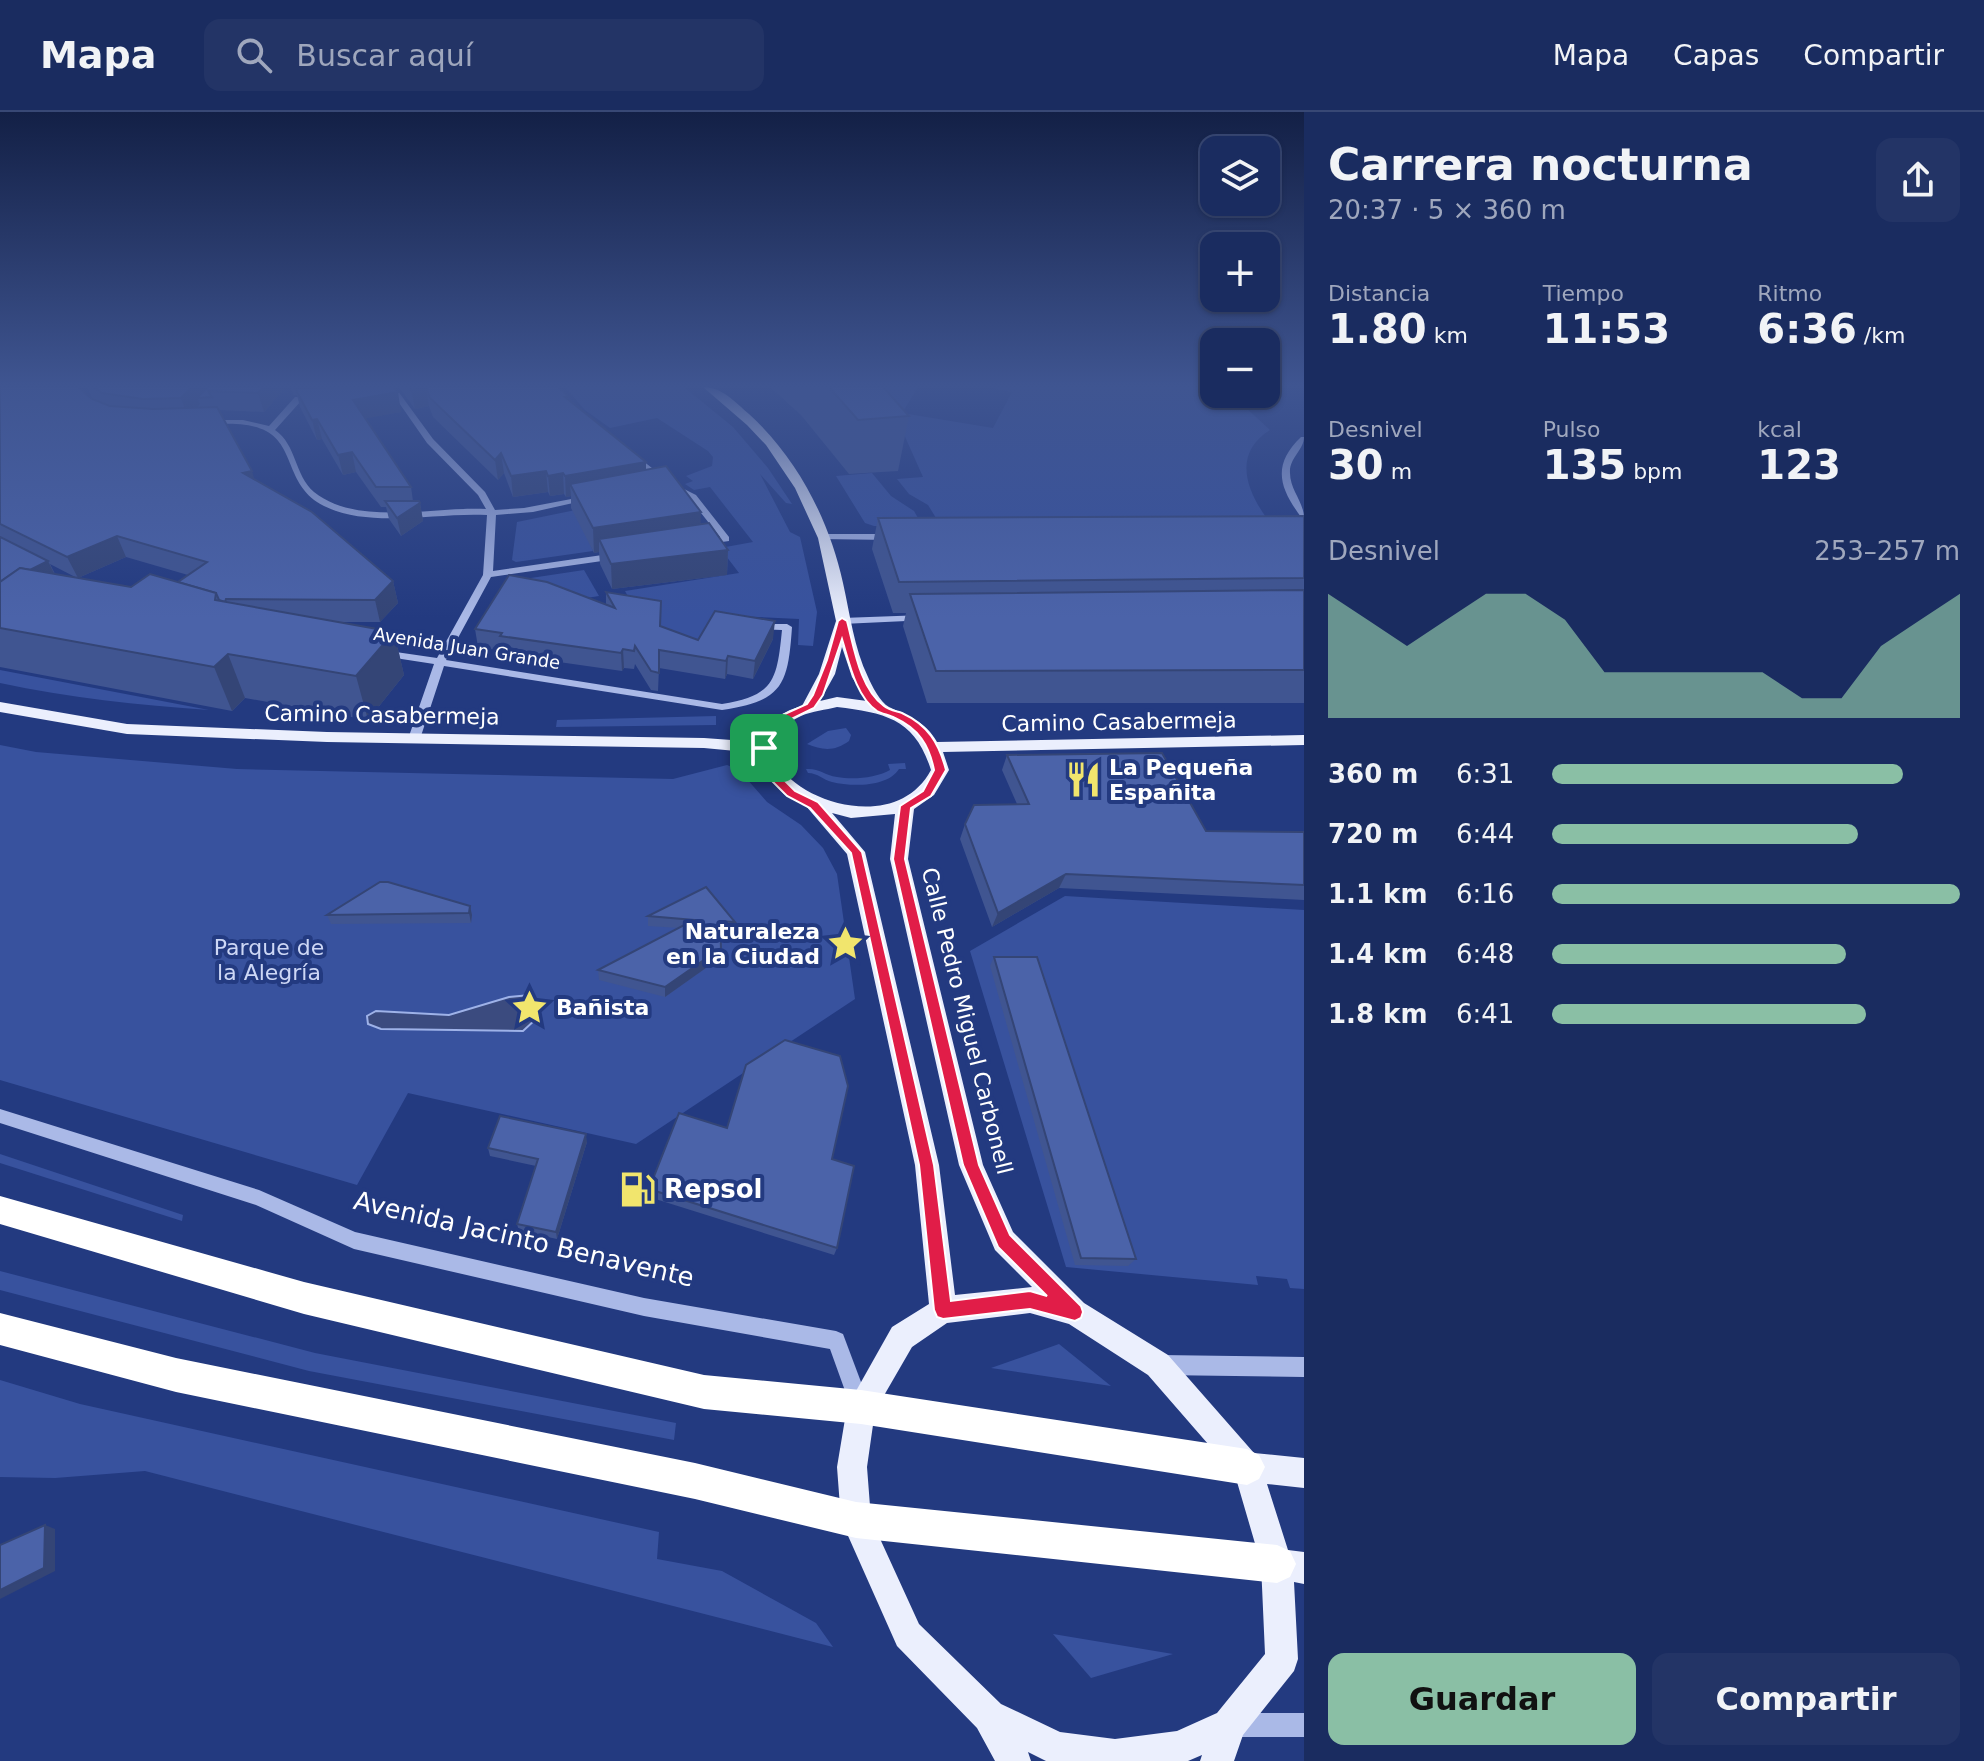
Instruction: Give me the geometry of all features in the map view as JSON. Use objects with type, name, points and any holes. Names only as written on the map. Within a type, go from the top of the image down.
[{"type":"highway","points":[[0,1210],[304,1298],[704,1392],[861,1407],[1247,1467]]},
{"type":"highway","points":[[0,1329],[176,1375],[695,1481],[856,1520],[1291,1566]]},
{"type":"main road","points":[[784,464],[809,503],[823,537],[832,565],[842,621],[859,675],[867,694],[881,709]]},
{"type":"main road","points":[[810,706],[827,674],[842,621]]},
{"type":"main road","points":[[837,702],[881,709],[913,725],[935,747],[940,770],[927,793],[905,806],[866,814],[845,813],[814,805],[791,793],[773,775],[764,748],[768,735],[781,719],[810,706],[837,702]]},
{"type":"main road","name":"Camino Casabermeja","points":[[0,707],[127,729],[414,739],[704,743],[764,748]]},
{"type":"main road","name":"Camino Casabermeja","points":[[935,747],[1304,740]]},
{"type":"main road","points":[[814,805],[856,852],[927,1165],[943,1310]]},
{"type":"main road","name":"Calle Pedro Miguel Carbonell","points":[[905,806],[899,859],[971,1165],[1004,1241],[1075,1312]]},
{"type":"main road","name":"Avenida Jacinto Benavente","points":[[1030,1300],[1075,1312],[1158,1365],[1247,1467],[1291,1566],[1282,1659],[1229,1725],[1178,1748],[1115,1756],[1058,1749],[989,1716],[908,1635],[856,1520],[852,1467],[861,1407],[902,1337],[943,1310],[1030,1300]]},
{"type":"main road","points":[[1247,1467],[1304,1473]]},
{"type":"main road","points":[[989,1716],[1014,1761]]},
{"type":"main road","points":[[1217,1761],[1229,1725]]},
{"type":"street","points":[[295,464],[304,488],[328,505],[360,512],[415,515],[516,512],[591,498]]},
{"type":"street","points":[[414,739],[440,662],[488,575],[492,512],[482,494],[453,464]]},
{"type":"street","points":[[641,464],[667,484],[693,497],[726,539],[696,544]]},
{"type":"street","points":[[1286,464],[1284,481],[1304,515]]},
{"type":"street","points":[[652,486],[667,484]]},
{"type":"street","points":[[823,537],[906,537]]},
{"type":"street","points":[[488,575],[622,555]]},
{"type":"street","points":[[842,621],[938,617]]},
{"type":"street","name":"Avenida Juan Grande","points":[[362,650],[722,707],[752,704],[772,690],[784,670],[787,627],[744,625]]},
{"type":"street","name":"Avenida Jacinto Benavente","points":[[0,1116],[259,1198],[354,1240],[644,1307],[836,1341],[861,1407]]},
{"type":"street","points":[[1158,1365],[1304,1367]]},
{"type":"street","name":"Avenida Jacinto Benavente","points":[[1229,1725],[1304,1725]]},
{"type":"green space","points":[[765,464],[792,504],[786,503],[760,474],[790,532],[800,537],[817,612],[813,646],[798,645],[799,619],[736,616],[706,643],[676,641],[648,625],[625,591],[739,573],[720,548],[753,542],[710,487],[694,490],[685,484],[693,481],[686,476],[712,466]]},
{"type":"green space","points":[[917,464],[1247,464],[1250,488],[1272,525],[941,526],[928,505],[909,494],[897,479],[923,477]]},
{"type":"green space","points":[[872,473],[891,496],[914,511],[923,527],[865,523],[836,476]]},
{"type":"green space","points":[[644,496],[584,530],[593,551],[516,562],[512,560],[517,522]]},
{"type":"green space","points":[[584,570],[599,596],[574,600],[511,581]]},
{"type":"green space","points":[[0,670],[209,710],[104,700],[26,688],[0,683]]},
{"type":"green space","points":[[716,716],[716,725],[556,727],[557,720]]},
{"type":"green space","points":[[846,728],[851,735],[849,741],[838,747],[823,749],[807,744],[828,731]]},
{"type":"green space","name":"Parque de la Alegría","points":[[0,745],[36,752],[237,769],[673,779],[727,765],[739,770],[767,802],[801,825],[823,848],[837,874],[855,999],[636,1144],[408,1093],[357,1185],[0,1080]]},
{"type":"green space","points":[[905,763],[906,769],[899,769],[887,779],[859,785],[832,782],[808,773],[806,769],[837,777],[857,778],[884,773],[890,770],[888,764]]},
{"type":"green space","points":[[1065,896],[1304,910],[1304,1289],[1290,1288],[1287,1279],[1256,1276],[1258,1285],[1066,1267],[970,951]]},
{"type":"green space","points":[[0,1154],[183,1215],[182,1221],[0,1163]]},
{"type":"green space","points":[[0,1271],[315,1353],[676,1423],[674,1440],[309,1371],[0,1290]]},
{"type":"green space","points":[[1059,1344],[1111,1386],[991,1368]]},
{"type":"green space","points":[[0,1380],[80,1404],[659,1532],[657,1559],[722,1571],[816,1623],[833,1647],[145,1471],[55,1478],[0,1477]]},
{"type":"green space","points":[[1053,1634],[1173,1654],[1091,1678]]},
{"type":"shaded area","points":[[530,995],[540,1004],[536,1019],[523,1031],[381,1029],[368,1024],[367,1016],[376,1011],[449,1015],[509,997]]},
{"type":"building","points":[[0,464],[248,464],[252,471],[243,473],[312,512],[393,581],[375,600],[226,599],[225,602],[219,600],[216,593],[178,582],[207,562],[117,536],[67,557],[0,524]]},
{"type":"building","points":[[360,464],[396,464],[411,487],[376,487]]},
{"type":"building","points":[[506,464],[635,464],[565,476],[563,473],[548,476],[546,471],[511,476]]},
{"type":"building","points":[[666,466],[701,512],[593,528],[570,484]]},
{"type":"building","points":[[385,501],[419,501],[420,503],[397,518]]},
{"type":"building","points":[[1304,516],[1304,578],[899,582],[878,518]]},
{"type":"building","points":[[709,523],[728,550],[611,564],[599,539]]},
{"type":"building","points":[[0,537],[48,561],[30,570],[20,568],[0,582]]},
{"type":"building","points":[[20,568],[131,587],[150,574],[216,593],[215,600],[394,632],[356,676],[228,654],[214,667],[0,628],[0,582]]},
{"type":"building","points":[[509,575],[547,582],[615,608],[606,592],[661,601],[660,626],[698,640],[715,611],[775,621],[755,661],[728,656],[726,661],[659,650],[659,673],[651,671],[635,646],[634,651],[623,649],[621,653],[500,636],[502,633],[475,629]]},
{"type":"building","points":[[1304,590],[1304,670],[936,671],[910,594]]},
{"type":"building","points":[[1162,753],[1206,831],[1304,832],[1304,885],[1066,874],[998,913],[965,824],[974,805],[1029,804],[1007,755]]},
{"type":"building","points":[[380,882],[470,906],[469,913],[327,915]]},
{"type":"building","points":[[706,887],[735,922],[720,921],[721,948],[665,987],[598,970],[694,920],[648,916]]},
{"type":"building","points":[[994,957],[1037,957],[1136,1259],[1081,1258]]},
{"type":"building","points":[[785,1040],[840,1056],[848,1086],[832,1159],[854,1166],[837,1248],[649,1189],[679,1113],[727,1128],[746,1065]]},
{"type":"building","points":[[500,1116],[586,1134],[556,1232],[517,1224],[538,1159],[488,1148]]},
{"type":"building","points":[[45,1525],[44,1568],[0,1590],[0,1545]]},
{"type":"place","name":"La Pequeña Españita","points":[[1083,780]]},
{"type":"place","name":"Naturaleza en la Ciudad","points":[[846,944]]},
{"type":"place","name":"Bañista","points":[[530,1007]]},
{"type":"place","name":"Repsol","points":[[638,1189]]},
{"type":"route","points":[[842,621],[854,664],[867,694],[881,709],[901,716],[925,734],[935,747],[940,770],[927,793],[905,806],[899,859],[971,1165],[1004,1241],[1075,1312],[1030,1300],[943,1310],[927,1165],[856,852],[814,805],[791,793],[773,775],[764,748],[768,735],[781,719],[810,706],[818,695],[832,660],[842,621]]}]
